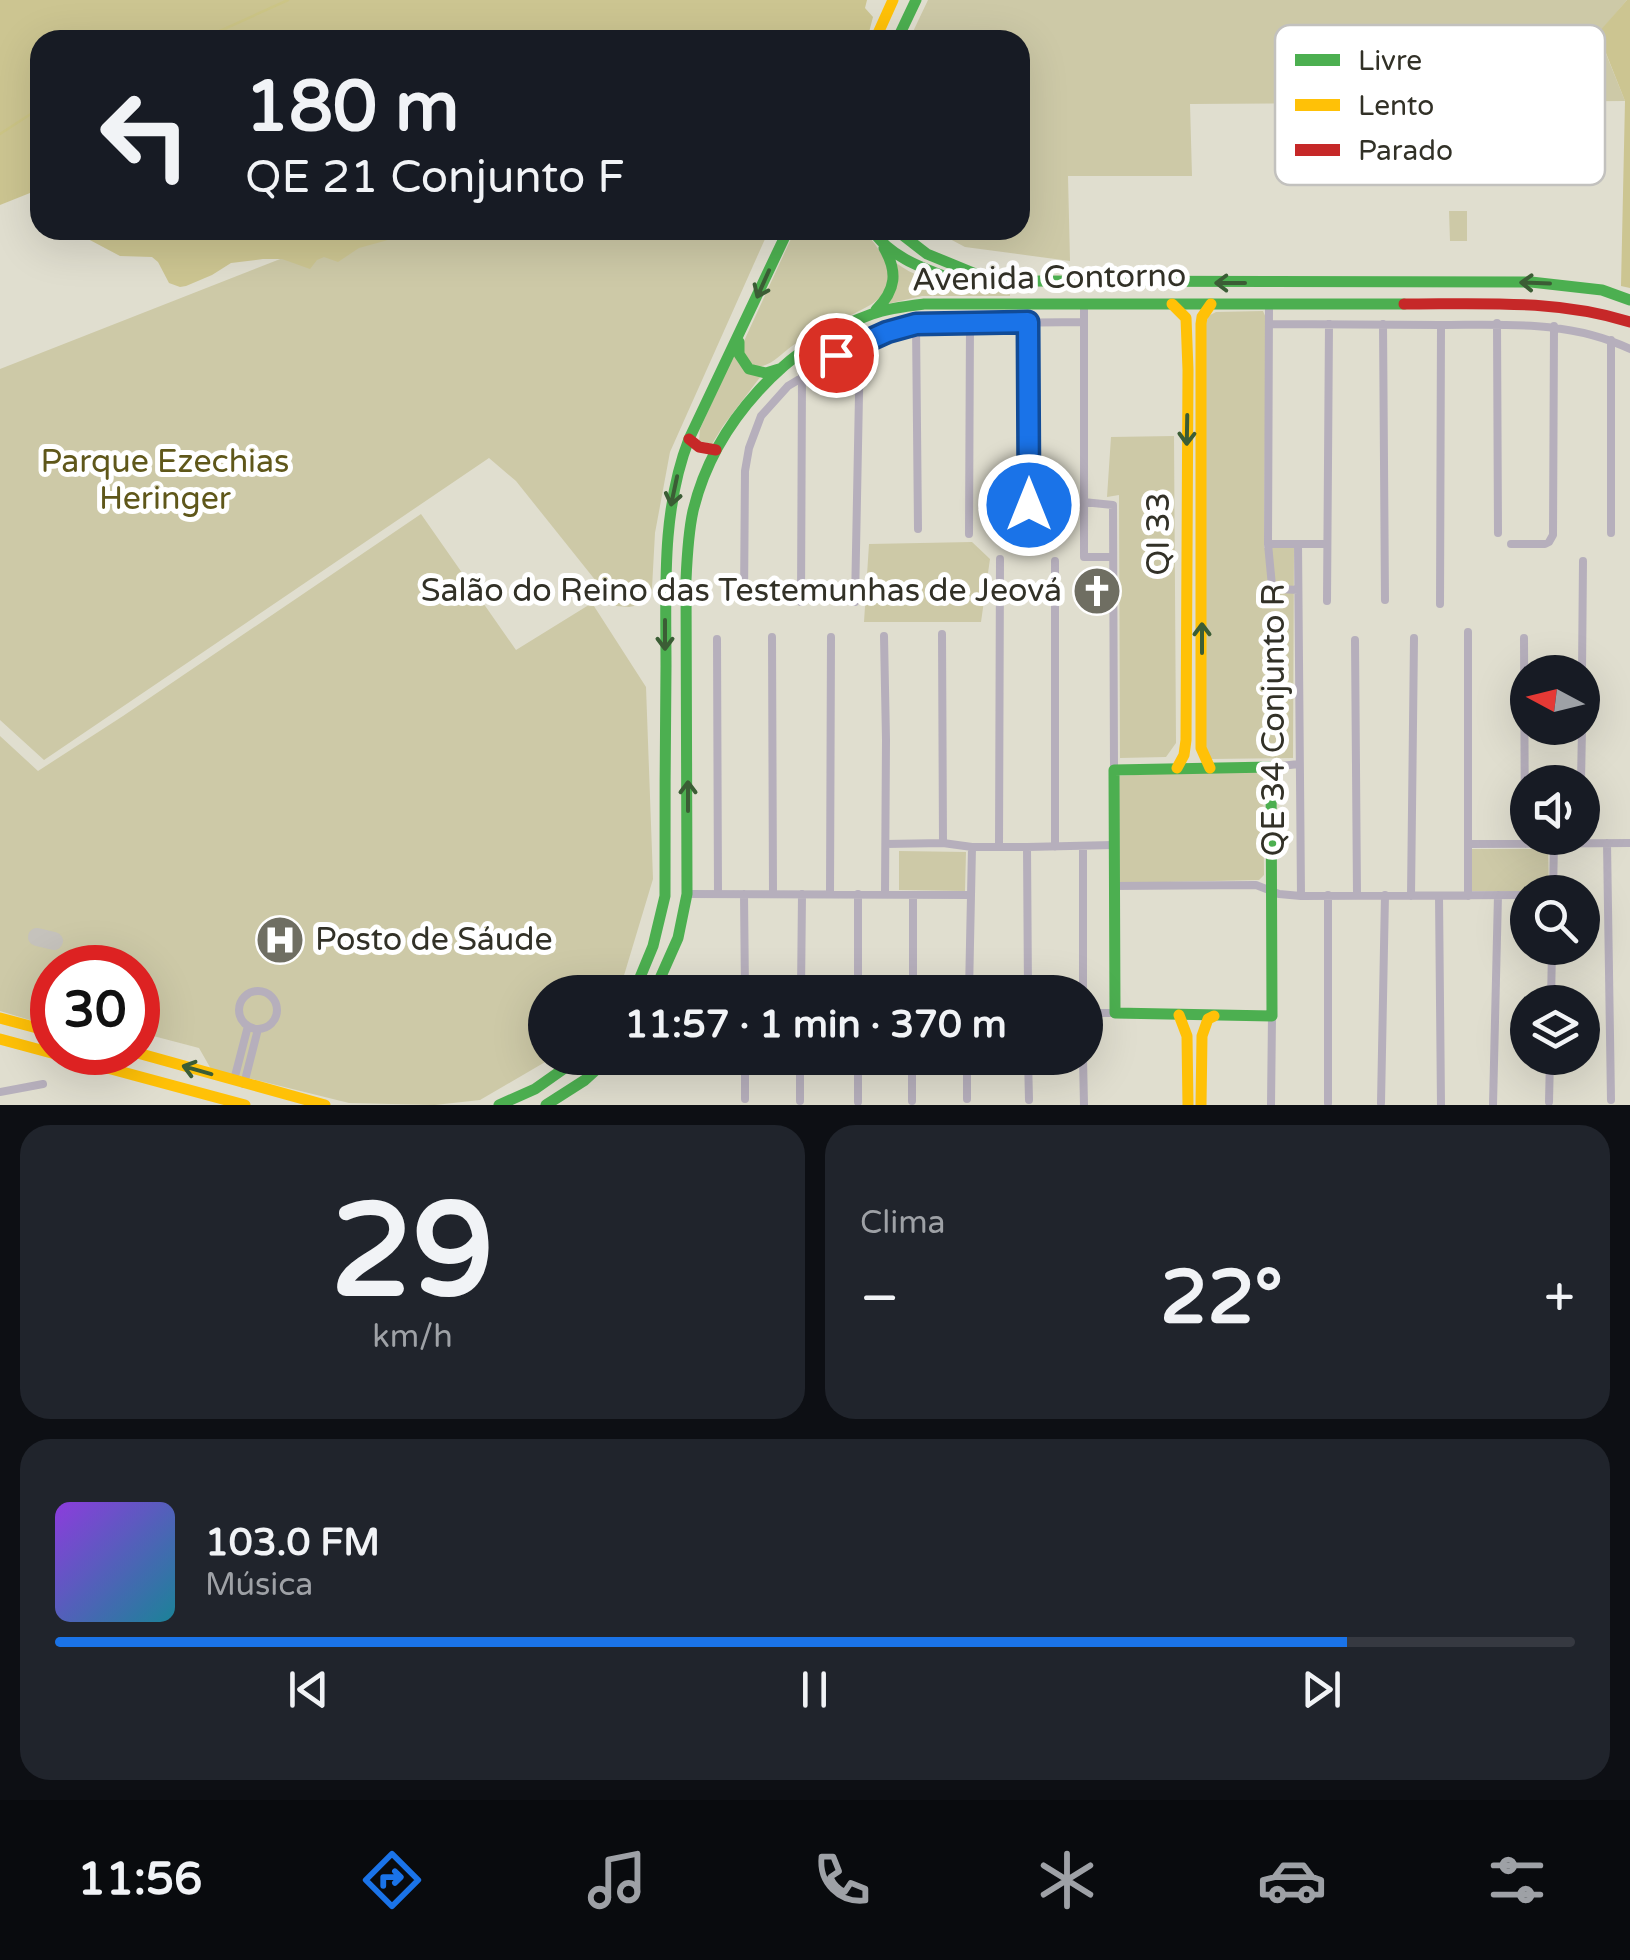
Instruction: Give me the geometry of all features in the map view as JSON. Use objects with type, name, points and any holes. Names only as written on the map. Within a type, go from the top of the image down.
[{"type":"main road","points":[[880,30],[893,0]]},
{"type":"main road","points":[[902,30],[916,0]]},
{"type":"main road","points":[[642,975],[658,932],[665,896],[667,542],[675,484],[689,439],[783,240]]},
{"type":"main road","points":[[868,315],[888,300],[894,284],[895,270],[878,240]]},
{"type":"main road","name":"Avenida Contorno","points":[[881,240],[906,261],[957,280],[1531,282],[1602,290],[1630,301]]},
{"type":"main road","points":[[908,240],[948,265],[997,282]]},
{"type":"main road","points":[[1020,303],[1020,290],[1028,282]]},
{"type":"main road","points":[[1483,304],[1492,294],[1492,282]]},
{"type":"main road","points":[[1323,304],[1330,290],[1327,283]]},
{"type":"main road","points":[[1396,304],[1402,294],[1402,283]]},
{"type":"main road","points":[[1628,321],[1624,313],[1630,301]]},
{"type":"main road","name":"Avenida Contorno","points":[[662,975],[678,938],[687,894],[687,579],[693,511],[716,450],[753,396],[780,369],[833,332],[868,315],[920,303],[973,302],[1483,304],[1571,307],[1628,321]]},
{"type":"main road","name":"QI 33","points":[[1172,304],[1186,318],[1194,370],[1201,748],[1210,768]]},
{"type":"main road","name":"QI 33","points":[[1177,768],[1186,740],[1194,370],[1201,320],[1211,304]]},
{"type":"main road","points":[[738,338],[739,354],[749,369],[766,373],[780,369]]},
{"type":"main road","points":[[689,439],[699,447],[716,450]]},
{"type":"main road","points":[[1186,677],[1202,678]]},
{"type":"main road","points":[[1271,767],[1272,1016],[1115,1013],[1114,770],[1177,768],[1271,767]]},
{"type":"main road","points":[[666,849],[678,843],[688,853]]},
{"type":"main road","points":[[658,932],[668,940],[678,938]]},
{"type":"main road","points":[[1179,1014],[1187,1036],[1188,1105]]},
{"type":"main road","points":[[1201,1105],[1202,1036],[1204,1026],[1214,1016]]},
{"type":"main road","points":[[0,1018],[30,1026]]},
{"type":"main road","points":[[0,1039],[245,1105]]},
{"type":"main road","points":[[160,1059],[286,1100],[324,1105]]},
{"type":"main road","points":[[499,1105],[556,1075]]},
{"type":"main road","points":[[546,1105],[590,1075]]},
{"type":"street","points":[[1084,304],[1084,557],[1112,557]]},
{"type":"street","points":[[1269,304],[1268,544],[1272,586],[1298,590]]},
{"type":"street","points":[[969,534],[970,322]]},
{"type":"street","points":[[1028,322],[1029,535]]},
{"type":"street","points":[[744,600],[747,460],[755,429],[771,403],[802,376],[860,343],[916,324],[1084,322]]},
{"type":"street","points":[[1497,323],[1498,533]]},
{"type":"street","points":[[916,324],[918,529]]},
{"type":"street","points":[[1270,324],[1554,326],[1590,333],[1630,349]]},
{"type":"street","points":[[1327,601],[1329,324]]},
{"type":"street","points":[[1383,324],[1385,600]]},
{"type":"street","points":[[1440,604],[1441,325]]},
{"type":"street","points":[[1511,544],[1545,544],[1553,536],[1554,326]]},
{"type":"street","points":[[1611,340],[1611,533]]},
{"type":"street","points":[[855,602],[860,343]]},
{"type":"street","points":[[802,376],[802,602]]},
{"type":"street","points":[[753,396],[771,403]]},
{"type":"street","points":[[1084,502],[1113,505],[1114,770]]},
{"type":"street","points":[[1268,544],[1326,544]]},
{"type":"street","name":"QE 34 Conjunto R","points":[[1298,544],[1301,896]]},
{"type":"street","points":[[999,847],[1000,559]]},
{"type":"street","points":[[1055,561],[1055,847]]},
{"type":"street","points":[[1582,655],[1583,561]]},
{"type":"street","points":[[1468,632],[1468,896]]},
{"type":"street","points":[[942,634],[943,843]]},
{"type":"street","points":[[884,636],[885,894]]},
{"type":"street","points":[[772,637],[774,894]]},
{"type":"street","points":[[830,637],[830,894]]},
{"type":"street","points":[[1411,896],[1414,638]]},
{"type":"street","points":[[1524,638],[1525,765]]},
{"type":"street","points":[[716,640],[718,894]]},
{"type":"street","points":[[1355,640],[1357,895]]},
{"type":"street","points":[[1271,767],[1299,764]]},
{"type":"street","points":[[1600,842],[1630,843]]},
{"type":"street","points":[[1608,843],[1611,1100]]},
{"type":"street","points":[[886,844],[1113,845]]},
{"type":"street","points":[[1469,844],[1510,844]]},
{"type":"street","points":[[1083,846],[1084,975]]},
{"type":"street","points":[[969,975],[972,847]]},
{"type":"street","points":[[1027,847],[1028,975]]},
{"type":"street","points":[[1114,886],[1251,885],[1301,896],[1510,895]]},
{"type":"street","points":[[687,894],[970,895]]},
{"type":"street","points":[[744,894],[745,975]]},
{"type":"street","points":[[801,975],[802,894]]},
{"type":"street","points":[[858,894],[858,975]]},
{"type":"street","points":[[1328,895],[1328,1102]]},
{"type":"street","points":[[1381,1103],[1384,895]]},
{"type":"street","points":[[1493,1105],[1498,895]]},
{"type":"street","points":[[913,975],[914,896]]},
{"type":"street","points":[[1439,896],[1441,1105]]},
{"type":"street","points":[[263,991],[273,998],[276,1010],[273,1021],[253,1028],[243,1022],[238,1011],[242,999],[251,992],[263,991]]},
{"type":"street","points":[[1103,1013],[1115,1013]]},
{"type":"street","points":[[1271,1105],[1272,1016]]},
{"type":"street","points":[[239,1082],[253,1028]]},
{"type":"street","points":[[745,1075],[746,1099]]},
{"type":"street","points":[[800,1075],[800,1101]]},
{"type":"street","points":[[858,1075],[858,1102]]},
{"type":"street","points":[[912,1075],[912,1101]]},
{"type":"street","points":[[967,1099],[968,1075]]},
{"type":"street","points":[[1028,1075],[1029,1100]]},
{"type":"street","points":[[1084,1075],[1084,1105]]},
{"type":"street","points":[[1549,1102],[1550,1075]]},
{"type":"street","points":[[0,1092],[43,1084]]},
{"type":"green space","points":[[928,0],[1627,0],[1605,26],[1275,25],[1275,103],[1190,104],[1192,176],[1068,176],[1070,261],[965,247],[952,240],[1030,240],[1030,30],[914,30]]},
{"type":"green space","points":[[1605,51],[1625,101],[1605,101]]},
{"type":"green space","points":[[1449,211],[1467,211],[1467,241],[1450,241]]},
{"type":"green space","name":"Parque Ezechias Heringer","points":[[371,240],[765,240],[670,452],[655,533],[652,588],[644,604],[616,606],[516,481],[489,458],[44,760],[0,720],[0,369],[293,254]]},
{"type":"green space","points":[[790,240],[871,240],[886,263],[889,278],[881,296],[872,304],[804,338],[761,366],[755,367],[744,357],[744,341]]},
{"type":"green space","points":[[896,263],[936,281],[1010,287],[1010,296],[922,296],[887,304]]},
{"type":"green space","points":[[1263,311],[1264,548],[1294,548],[1293,758],[1210,759],[1204,747],[1205,329],[1208,316],[1216,312]]},
{"type":"green space","points":[[734,354],[744,369],[761,376],[712,444],[699,441],[700,429]]},
{"type":"green space","points":[[1174,436],[1176,743],[1166,757],[1120,758],[1119,495],[1107,497],[1111,437]]},
{"type":"green space","points":[[421,514],[516,650],[592,603],[646,687],[653,879],[624,975],[528,975],[528,1072],[480,1100],[435,1105],[349,1103],[211,1069],[199,1048],[160,1038],[160,945],[30,945],[30,1020],[0,1011],[0,736],[38,771]]},
{"type":"green space","points":[[972,542],[990,559],[981,622],[864,622],[869,544]]},
{"type":"green space","points":[[1258,769],[1263,773],[1264,875],[1259,880],[1120,883],[1115,878],[1114,776]]},
{"type":"green space","points":[[1472,849],[1548,855],[1549,875],[1510,875],[1510,891],[1472,891]]},
{"type":"green space","points":[[899,851],[966,852],[965,891],[899,890]]},
{"type":"shaded area","points":[[0,0],[867,0],[865,8],[873,17],[870,30],[30,30],[30,193],[0,205]]},
{"type":"shaded area","points":[[1630,0],[1630,288],[1621,286],[1625,101],[1605,51],[1605,25]]},
{"type":"shaded area","points":[[90,240],[388,240],[359,248],[338,262],[324,257],[310,269],[282,259],[231,263],[180,287],[169,283],[152,257],[120,256]]},
{"type":"waterway","points":[[222,30],[288,0]]},
{"type":"waterway","points":[[0,134],[30,114]]},
{"type":"taxiway","points":[[37,937],[54,941]]},
{"type":"traffic: fast","points":[[902,30],[916,0]]},
{"type":"traffic: fast","points":[[641,975],[653,946],[665,896],[666,580],[674,494],[689,439],[783,240]]},
{"type":"traffic: fast","points":[[880,240],[900,256],[957,281],[1531,282],[1602,290],[1630,300]]},
{"type":"traffic: fast","points":[[909,240],[927,254],[988,279]]},
{"type":"traffic: fast","points":[[876,310],[888,295],[893,280],[884,248]]},
{"type":"traffic: fast","points":[[662,975],[678,938],[687,894],[686,580],[693,511],[703,478],[736,418],[784,366],[841,327],[878,312],[924,304],[1404,304]]},
{"type":"traffic: fast","points":[[739,342],[739,354],[749,369],[766,373],[779,369]]},
{"type":"traffic: fast","points":[[1271,767],[1272,1016],[1115,1013],[1114,770],[1271,767]]},
{"type":"traffic: fast","points":[[499,1105],[555,1075]]},
{"type":"traffic: fast","points":[[546,1105],[590,1075]]},
{"type":"traffic: slow","points":[[880,30],[893,0]]},
{"type":"traffic: slow","points":[[1172,304],[1186,318],[1188,370],[1186,740],[1177,768]]},
{"type":"traffic: slow","points":[[1210,768],[1201,748],[1201,324],[1211,304]]},
{"type":"traffic: slow","points":[[1179,1015],[1187,1036],[1188,1105]]},
{"type":"traffic: slow","points":[[1201,1105],[1202,1036],[1208,1019],[1214,1016]]},
{"type":"traffic: slow","points":[[0,1018],[30,1026]]},
{"type":"traffic: slow","points":[[0,1039],[245,1105]]},
{"type":"traffic: slow","points":[[160,1059],[325,1105]]},
{"type":"traffic: jam","points":[[1404,304],[1546,306],[1630,322]]},
{"type":"traffic: jam","points":[[689,439],[699,447],[716,450]]},
{"type":"place","name":"Salão do Reino das Testemunhas de Jeová","points":[[1097,591]]},
{"type":"place","name":"Posto de Sáude","points":[[280,940]]},
{"type":"route","points":[[836,355],[887,332],[916,324],[1028,322],[1029,505]]}]
